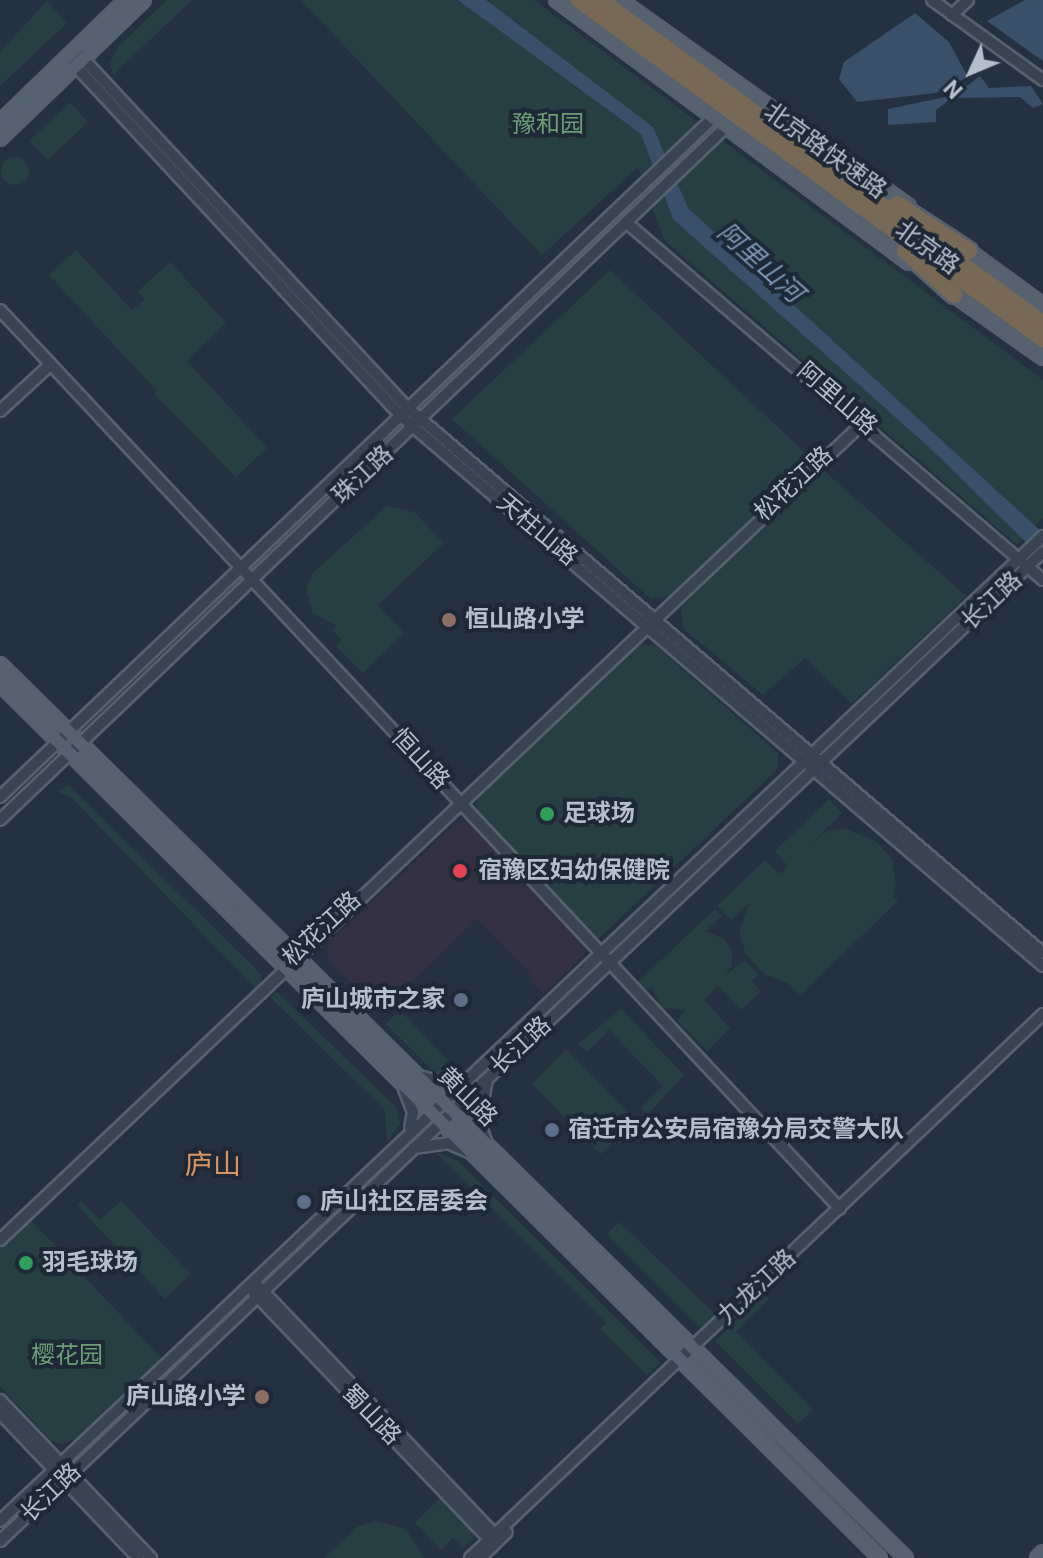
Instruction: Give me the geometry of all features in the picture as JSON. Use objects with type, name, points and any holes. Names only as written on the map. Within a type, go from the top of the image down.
[{"type":"highway","name":"北京路快速路","points":[[579,0],[910,235],[1043,323]]},
{"type":"highway","name":"北京路快速路","points":[[600,0],[724,90],[1043,339]]},
{"type":"highway","points":[[691,81],[734,124],[839,200],[954,295]]},
{"type":"highway","points":[[724,90],[969,251]]},
{"type":"main road","points":[[0,139],[126,0]]},
{"type":"main road","points":[[0,122],[144,0]]},
{"type":"main road","name":"北京路","points":[[556,0],[725,128],[1043,358]]},
{"type":"main road","name":"北京路","points":[[620,0],[1043,305]]},
{"type":"main road","name":"黄山路","points":[[0,664],[67,734],[692,1352],[906,1558]]},
{"type":"main road","name":"黄山路","points":[[0,684],[57,744],[880,1558]]},
{"type":"main road","points":[[1038,1558],[1043,1553]]},
{"type":"street","points":[[932,0],[1043,80]]},
{"type":"street","points":[[952,15],[968,0]]},
{"type":"street","name":"天柱山路","points":[[75,58],[406,413],[414,428],[651,622]]},
{"type":"street","name":"珠江路","points":[[0,797],[713,118]]},
{"type":"street","name":"珠江路","points":[[0,820],[725,128]]},
{"type":"street","name":"阿里山路","points":[[627,223],[864,422],[1043,580]]},
{"type":"street","name":"恒山路","points":[[0,310],[49,366]]},
{"type":"street","name":"恒山路","points":[[0,317],[839,1210]]},
{"type":"street","points":[[0,411],[49,366]]},
{"type":"street","name":"天柱山路","points":[[406,413],[423,419],[1043,966]]},
{"type":"street","name":"松花江路","points":[[0,1237],[864,422]]},
{"type":"street","points":[[302,511],[313,523]]},
{"type":"street","name":"长江路","points":[[0,1521],[598,953],[808,757],[1038,552],[1043,536]]},
{"type":"street","name":"长江路","points":[[0,1541],[817,765],[1025,561]]},
{"type":"street","name":"天柱山路","points":[[817,765],[1043,953]]},
{"type":"street","name":"九龙江路","points":[[470,1558],[681,1363],[1043,1014]]},
{"type":"street","name":"九龙江路","points":[[692,1352],[1043,1022]]},
{"type":"street","points":[[408,1070],[446,1083],[473,1070]]},
{"type":"street","points":[[488,1077],[479,1121],[496,1156]]},
{"type":"street","points":[[401,1084],[413,1112],[405,1134]]},
{"type":"street","points":[[412,1148],[448,1143],[474,1156]]},
{"type":"street","name":"蜀山路","points":[[250,1284],[494,1539]]},
{"type":"street","points":[[0,1400],[57,1467]]},
{"type":"street","points":[[0,1413],[151,1558]]},
{"type":"street","points":[[68,1478],[138,1558]]},
{"type":"street","name":"九龙江路","points":[[480,1558],[494,1539]]},
{"type":"shaded area","name":"宿豫区妇幼保健院","points":[[469,822],[585,947],[585,954],[543,994],[530,981],[533,977],[477,919],[381,1013],[328,960],[327,944],[457,823]]},
{"type":"green space","points":[[167,0],[192,0],[113,75],[110,62],[118,47]]},
{"type":"green space","name":"豫和园","points":[[301,0],[534,0],[1043,380],[1043,518],[1017,545],[664,240],[638,167],[542,255]]},
{"type":"green space","points":[[47,1],[67,23],[0,86],[0,52]]},
{"type":"green space","points":[[70,102],[88,122],[48,160],[29,141]]},
{"type":"green space","points":[[15,157],[25,161],[29,171],[25,181],[15,185],[5,181],[1,171],[5,161]]},
{"type":"green space","points":[[76,250],[132,310],[145,299],[138,291],[170,262],[226,323],[187,361],[267,448],[236,477],[154,394],[157,391],[49,275]]},
{"type":"green space","points":[[610,270],[814,461],[669,596],[651,599],[452,419]]},
{"type":"green space","points":[[823,470],[966,596],[852,704],[805,658],[763,695],[683,628],[681,607]]},
{"type":"green space","points":[[387,506],[414,512],[444,543],[378,605],[404,633],[363,673],[336,646],[342,640],[333,631],[337,626],[313,613],[306,589],[313,573]]},
{"type":"green space","points":[[638,644],[655,645],[778,753],[778,769],[598,939],[476,812],[478,796]]},
{"type":"green space","points":[[68,785],[253,966],[262,976],[260,984],[255,988],[72,798],[58,792]]},
{"type":"green space","points":[[829,799],[842,813],[812,843],[827,831],[844,828],[877,842],[892,860],[896,884],[893,896],[898,901],[800,995],[789,984],[764,974],[746,954],[739,933],[749,903],[731,920],[717,906],[765,860],[779,874],[788,866],[775,851]]},
{"type":"green space","points":[[715,909],[722,916],[706,931],[724,939],[732,951],[732,965],[725,975],[745,961],[758,975],[752,981],[761,991],[741,1010],[718,986],[704,1000],[730,1028],[707,1051],[677,1020],[686,1010],[663,1008],[651,987],[645,992],[637,983]]},
{"type":"green space","points":[[277,992],[396,1107],[400,1124],[387,1141],[385,1110],[270,997]]},
{"type":"green space","points":[[621,1009],[684,1075],[647,1115],[641,1108],[663,1086],[609,1030],[587,1052],[578,1044]]},
{"type":"green space","points":[[400,1010],[459,1072],[453,1078],[442,1080],[386,1024]]},
{"type":"green space","points":[[566,1049],[636,1120],[601,1154],[532,1084]]},
{"type":"green space","points":[[434,1151],[457,1160],[661,1363],[647,1375],[600,1329],[606,1323]]},
{"type":"green space","points":[[81,1201],[100,1220],[121,1201],[191,1274],[165,1299],[77,1205]]},
{"type":"green space","name":"樱花园","points":[[31,1220],[161,1358],[75,1439],[62,1444],[51,1441],[0,1386],[0,1249]]},
{"type":"green space","points":[[619,1222],[713,1312],[733,1293],[738,1298],[704,1331],[607,1234]]},
{"type":"green space","points":[[763,1295],[769,1299],[736,1331],[813,1410],[798,1424],[715,1341]]},
{"type":"green space","points":[[440,1498],[472,1531],[474,1537],[463,1548],[453,1538],[441,1550],[415,1523]]},
{"type":"green space","points":[[375,1521],[406,1529],[424,1558],[324,1558],[357,1527]]},
{"type":"water","points":[[458,0],[486,0],[653,127],[688,208],[1043,533],[1043,559],[931,449],[673,219],[641,134]]},
{"type":"water","points":[[1025,0],[1043,0],[1043,61],[987,21]]},
{"type":"water","points":[[915,13],[949,42],[968,77],[936,93],[857,102],[839,79],[844,62]]},
{"type":"water","points":[[980,76],[989,88],[1031,86],[1043,104],[1033,108],[1020,97],[952,98],[936,110],[936,122],[888,125],[888,109],[955,95]]},
{"type":"place","name":"恒山路小学","points":[[449,620]]},
{"type":"place","name":"足球场","points":[[547,814]]},
{"type":"place","name":"宿豫区妇幼保健院","points":[[460,871]]},
{"type":"place","name":"庐山城市之家","points":[[461,1000]]},
{"type":"place","name":"宿迁市公安局宿豫分局交警大队","points":[[552,1130]]},
{"type":"place","name":"庐山社区居委会","points":[[304,1202]]},
{"type":"place","name":"羽毛球场","points":[[26,1263]]},
{"type":"place","name":"庐山路小学","points":[[262,1397]]},
{"type":"district","name":"庐山","points":[[213,1165]]},
{"type":"water label","name":"阿里山河","points":[[760,263]]}]
